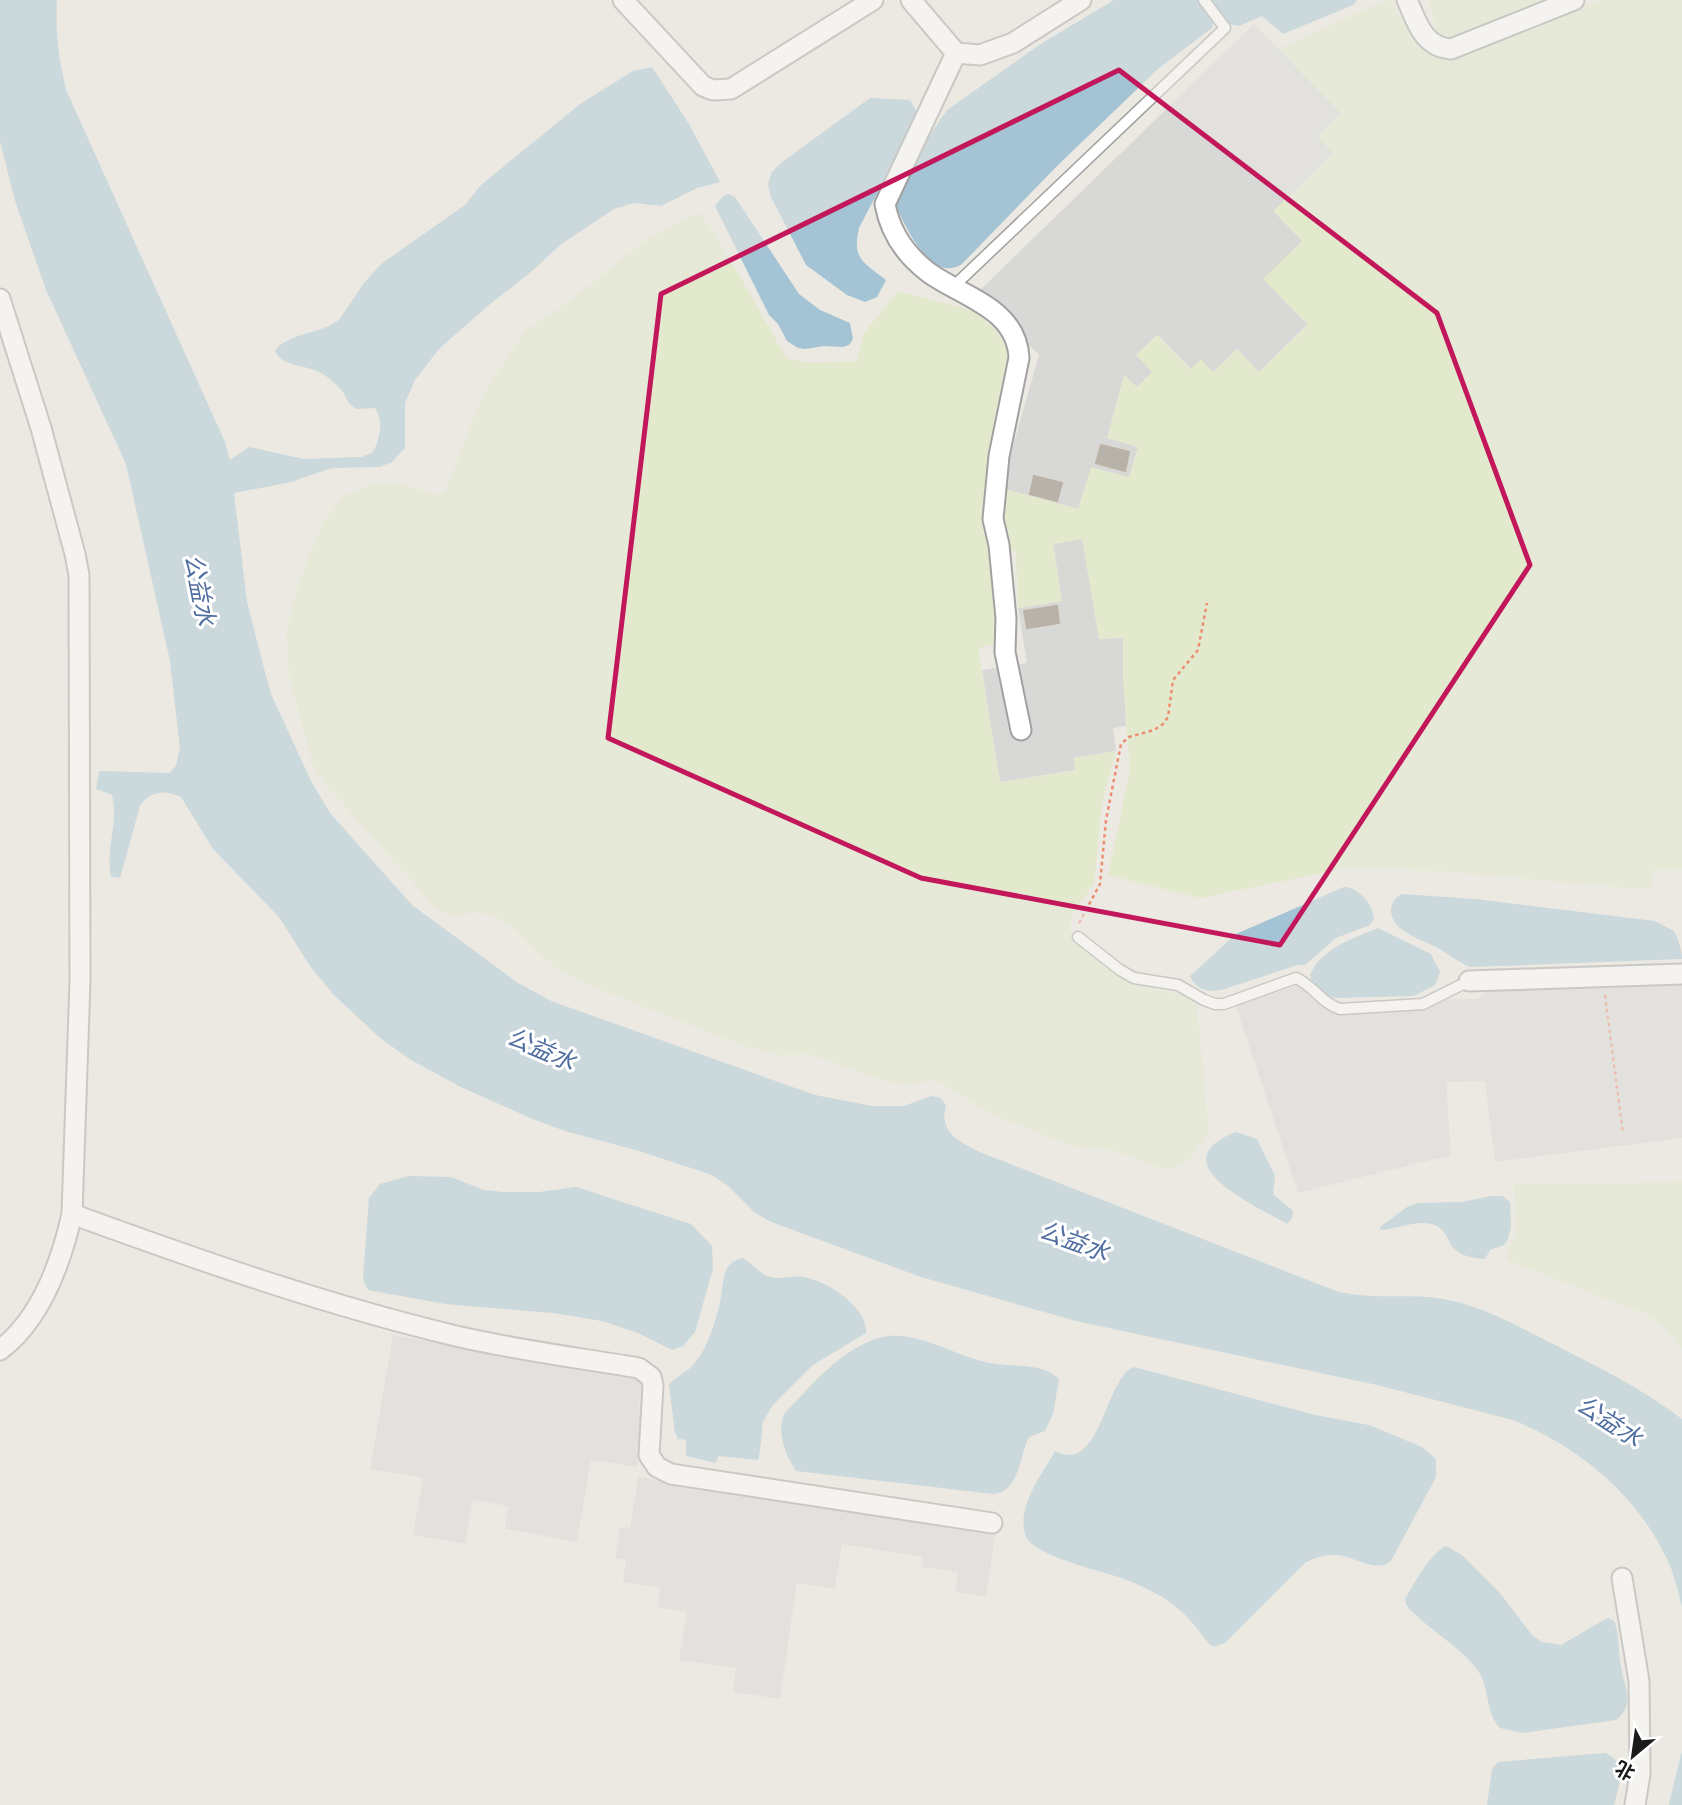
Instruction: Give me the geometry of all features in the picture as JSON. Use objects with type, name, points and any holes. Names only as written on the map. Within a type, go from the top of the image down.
[{"type":"street","points":[[623,0],[703,86],[713,90],[731,89],[873,0]]},
{"type":"street","points":[[911,0],[956,53],[980,55],[1013,43],[1081,0]]},
{"type":"street","points":[[1407,0],[1427,39],[1436,46],[1451,48],[1574,0]]},
{"type":"street","points":[[956,53],[885,204],[891,227],[909,253],[929,272],[979,299],[1006,323],[1018,344],[1019,358],[999,456],[993,519],[999,545],[1006,618],[1004,652],[1021,730]]},
{"type":"street","points":[[0,299],[41,428],[79,575],[80,981],[72,1214],[66,1240],[37,1307],[12,1341],[0,1350]]},
{"type":"street","points":[[1469,981],[1682,974]]},
{"type":"street","points":[[72,1214],[191,1257],[325,1300],[457,1336],[639,1368],[651,1377],[653,1385],[649,1455],[657,1467],[671,1474],[992,1523]]},
{"type":"street","points":[[1622,1578],[1639,1681],[1640,1774],[1635,1805]]},
{"type":"lane","points":[[954,286],[1225,29],[1204,0]]},
{"type":"lane","points":[[1078,937],[1126,975],[1143,981],[1178,985],[1215,1004],[1224,1004],[1296,978],[1304,981],[1328,1005],[1340,1009],[1423,1004],[1469,981]]},
{"type":"path","points":[[1078,937],[1078,924],[1100,884],[1107,820],[1121,744],[1129,737],[1154,730],[1168,717],[1173,680],[1198,650],[1207,603]]},
{"type":"path","points":[[1604,977],[1623,1134]]},
{"type":"highlighted area","points":[[1119,70],[1437,313],[1530,565],[1280,945],[921,878],[608,738],[661,294]]},
{"type":"shaded area","points":[[1254,24],[1341,113],[1334,152],[1302,241],[1264,279],[1308,324],[1259,372],[1191,369],[1158,335],[1153,372],[1137,388],[1125,376],[1107,438],[1138,447],[1129,478],[1078,509],[1001,488],[1039,355],[978,292]]},
{"type":"shaded area","points":[[1083,539],[1099,639],[1123,637],[1126,726],[1113,728],[1116,751],[1074,758],[1076,770],[1000,782],[982,670],[1027,663],[1018,608],[1062,601],[1053,544]]},
{"type":"shaded area","points":[[1682,981],[1682,1138],[1495,1162],[1485,1081],[1446,1082],[1451,1155],[1298,1193],[1236,1006],[1300,985],[1335,1013],[1452,999],[1478,999],[1492,986]]},
{"type":"shaded area","points":[[393,1335],[643,1379],[639,1406],[647,1408],[637,1467],[591,1460],[577,1542],[505,1529],[508,1506],[473,1500],[465,1544],[413,1535],[423,1478],[370,1469]]},
{"type":"shaded area","points":[[638,1477],[996,1531],[986,1597],[955,1592],[958,1572],[922,1567],[923,1557],[842,1544],[835,1589],[797,1583],[780,1699],[733,1692],[736,1668],[679,1660],[687,1612],[657,1607],[660,1588],[623,1582],[626,1560],[615,1558],[620,1527],[630,1528]]},
{"type":"green space","points":[[1390,0],[1420,49],[1457,58],[1601,0],[1682,0],[1682,870],[1653,870],[1651,890],[1438,871],[1347,868],[1200,898],[1108,875],[1130,770],[1123,681],[1123,638],[1099,639],[1082,539],[1053,544],[1062,601],[1018,608],[1016,551],[1004,546],[1001,488],[1078,509],[1091,467],[1129,477],[1138,447],[1107,438],[1124,375],[1137,387],[1152,372],[1136,355],[1157,335],[1190,369],[1201,359],[1213,372],[1237,349],[1259,372],[1308,325],[1263,279],[1302,241],[1273,211],[1333,153],[1317,136],[1341,113],[1278,49]]},
{"type":"green space","points":[[1429,0],[1549,0],[1450,39],[1436,33]]},
{"type":"green space","points":[[699,212],[719,240],[787,359],[810,363],[857,361],[863,334],[899,291],[973,311],[994,328],[1006,347],[1010,358],[996,592],[997,642],[978,649],[1000,782],[1075,771],[1074,758],[1116,751],[1102,802],[1094,883],[1073,914],[1069,929],[1077,943],[1124,977],[1139,984],[1186,996],[1197,1006],[1209,1133],[1186,1163],[1166,1170],[1115,1151],[1072,1146],[991,1114],[936,1080],[904,1085],[872,1077],[810,1054],[778,1055],[746,1047],[584,983],[546,960],[515,929],[497,917],[476,912],[454,916],[444,914],[435,907],[324,783],[313,765],[289,676],[286,633],[299,581],[323,521],[344,496],[373,483],[405,484],[435,495],[445,492],[483,394],[525,331],[571,300],[647,239]]},
{"type":"green space","points":[[1682,1182],[1682,1350],[1667,1331],[1648,1315],[1506,1260],[1517,1228],[1513,1184]]},
{"type":"water","name":"公益水","points":[[0,0],[57,0],[58,46],[67,92],[225,442],[230,460],[249,447],[303,459],[361,457],[372,453],[380,430],[375,408],[356,409],[328,377],[287,362],[275,350],[290,339],[339,320],[364,283],[381,264],[465,205],[481,185],[580,104],[633,71],[652,67],[689,124],[720,182],[697,188],[661,206],[634,203],[614,209],[560,245],[490,304],[439,349],[415,380],[405,403],[405,448],[392,462],[380,467],[332,468],[291,482],[234,493],[247,602],[271,694],[311,781],[330,813],[412,905],[518,983],[551,1001],[815,1095],[872,1106],[904,1106],[931,1096],[941,1098],[946,1106],[944,1115],[948,1130],[959,1141],[982,1153],[1336,1291],[1365,1296],[1434,1298],[1474,1307],[1523,1329],[1633,1387],[1682,1419],[1682,1607],[1665,1555],[1652,1532],[1620,1491],[1559,1443],[1513,1420],[1377,1385],[1076,1321],[921,1277],[771,1222],[754,1212],[728,1186],[712,1175],[565,1131],[461,1087],[411,1060],[380,1038],[334,995],[310,966],[279,917],[213,849],[181,797],[159,793],[144,801],[140,806],[120,878],[111,877],[114,806],[112,795],[96,789],[99,771],[169,773],[176,766],[180,748],[170,661],[126,464],[46,290],[15,201],[0,141]]},
{"type":"water","points":[[1114,0],[1200,0],[1211,16],[1212,28],[1158,69],[1057,166],[962,264],[950,268],[939,266],[920,249],[893,201],[901,177],[947,110],[1042,43]]},
{"type":"water","points":[[1212,0],[1357,0],[1353,5],[1283,34],[1262,16],[1239,26],[1228,24]]},
{"type":"water","points":[[870,98],[910,100],[917,112],[859,228],[857,247],[861,259],[886,280],[877,297],[865,302],[847,295],[806,265],[771,197],[768,184],[772,172],[781,163]]},
{"type":"water","points":[[729,194],[735,197],[799,294],[820,310],[850,323],[853,339],[849,345],[805,349],[787,341],[778,324],[769,315],[715,206],[723,196]]},
{"type":"water","points":[[1344,887],[1355,890],[1368,903],[1374,919],[1370,925],[1336,938],[1305,965],[1221,990],[1202,989],[1192,981],[1190,976],[1236,934]]},
{"type":"water","points":[[1402,894],[1475,899],[1655,921],[1674,931],[1682,959],[1470,967],[1399,927],[1391,913],[1396,898]]},
{"type":"water","points":[[1378,928],[1431,954],[1440,972],[1435,985],[1414,996],[1335,998],[1313,984],[1310,975],[1330,951]]},
{"type":"water","points":[[1236,1132],[1257,1139],[1275,1176],[1273,1194],[1293,1211],[1287,1224],[1237,1195],[1210,1170],[1206,1157],[1214,1144]]},
{"type":"water","points":[[409,1176],[451,1177],[484,1190],[503,1192],[539,1192],[576,1187],[691,1224],[712,1246],[713,1269],[695,1332],[683,1346],[672,1350],[638,1333],[602,1321],[553,1313],[445,1304],[368,1290],[363,1279],[369,1198],[380,1184]]},
{"type":"water","points":[[1502,1196],[1510,1202],[1511,1228],[1504,1245],[1490,1250],[1485,1259],[1461,1253],[1437,1226],[1416,1223],[1381,1230],[1380,1227],[1407,1207],[1418,1203],[1462,1202]]},
{"type":"water","points":[[743,1258],[770,1277],[803,1277],[834,1289],[860,1314],[866,1333],[813,1365],[772,1406],[763,1422],[757,1460],[718,1456],[716,1463],[686,1456],[686,1440],[678,1439],[675,1433],[669,1385],[690,1368],[701,1354],[720,1303],[724,1275],[730,1264]]},
{"type":"water","points":[[888,1336],[930,1342],[983,1362],[1046,1370],[1059,1379],[1053,1414],[1045,1431],[1029,1437],[1009,1487],[993,1494],[796,1471],[785,1451],[781,1435],[785,1413],[819,1377],[844,1356],[872,1340]]},
{"type":"water","points":[[1134,1367],[1315,1415],[1369,1425],[1422,1447],[1436,1459],[1436,1477],[1391,1561],[1379,1566],[1333,1555],[1305,1563],[1225,1643],[1214,1647],[1183,1613],[1164,1598],[1127,1580],[1052,1555],[1030,1542],[1025,1534],[1024,1512],[1032,1491],[1055,1451],[1070,1455],[1083,1450],[1093,1438],[1116,1388],[1124,1375]]},
{"type":"water","points":[[1446,1546],[1462,1555],[1500,1593],[1532,1635],[1542,1642],[1561,1645],[1608,1618],[1614,1621],[1627,1695],[1626,1708],[1622,1714],[1616,1720],[1523,1733],[1500,1728],[1492,1714],[1484,1683],[1476,1668],[1406,1605],[1405,1599],[1423,1569],[1435,1554]]},
{"type":"water","points":[[1682,1751],[1682,1805],[1669,1805],[1669,1804]]},
{"type":"water","points":[[1605,1753],[1617,1762],[1619,1768],[1614,1805],[1487,1805],[1492,1769],[1498,1762]]},
{"type":"building","points":[[1101,445],[1129,452],[1125,471],[1096,463]]},
{"type":"building","points":[[1034,476],[1062,483],[1057,501],[1030,494]]},
{"type":"building","points":[[1057,606],[1059,623],[1027,628],[1024,611]]}]
